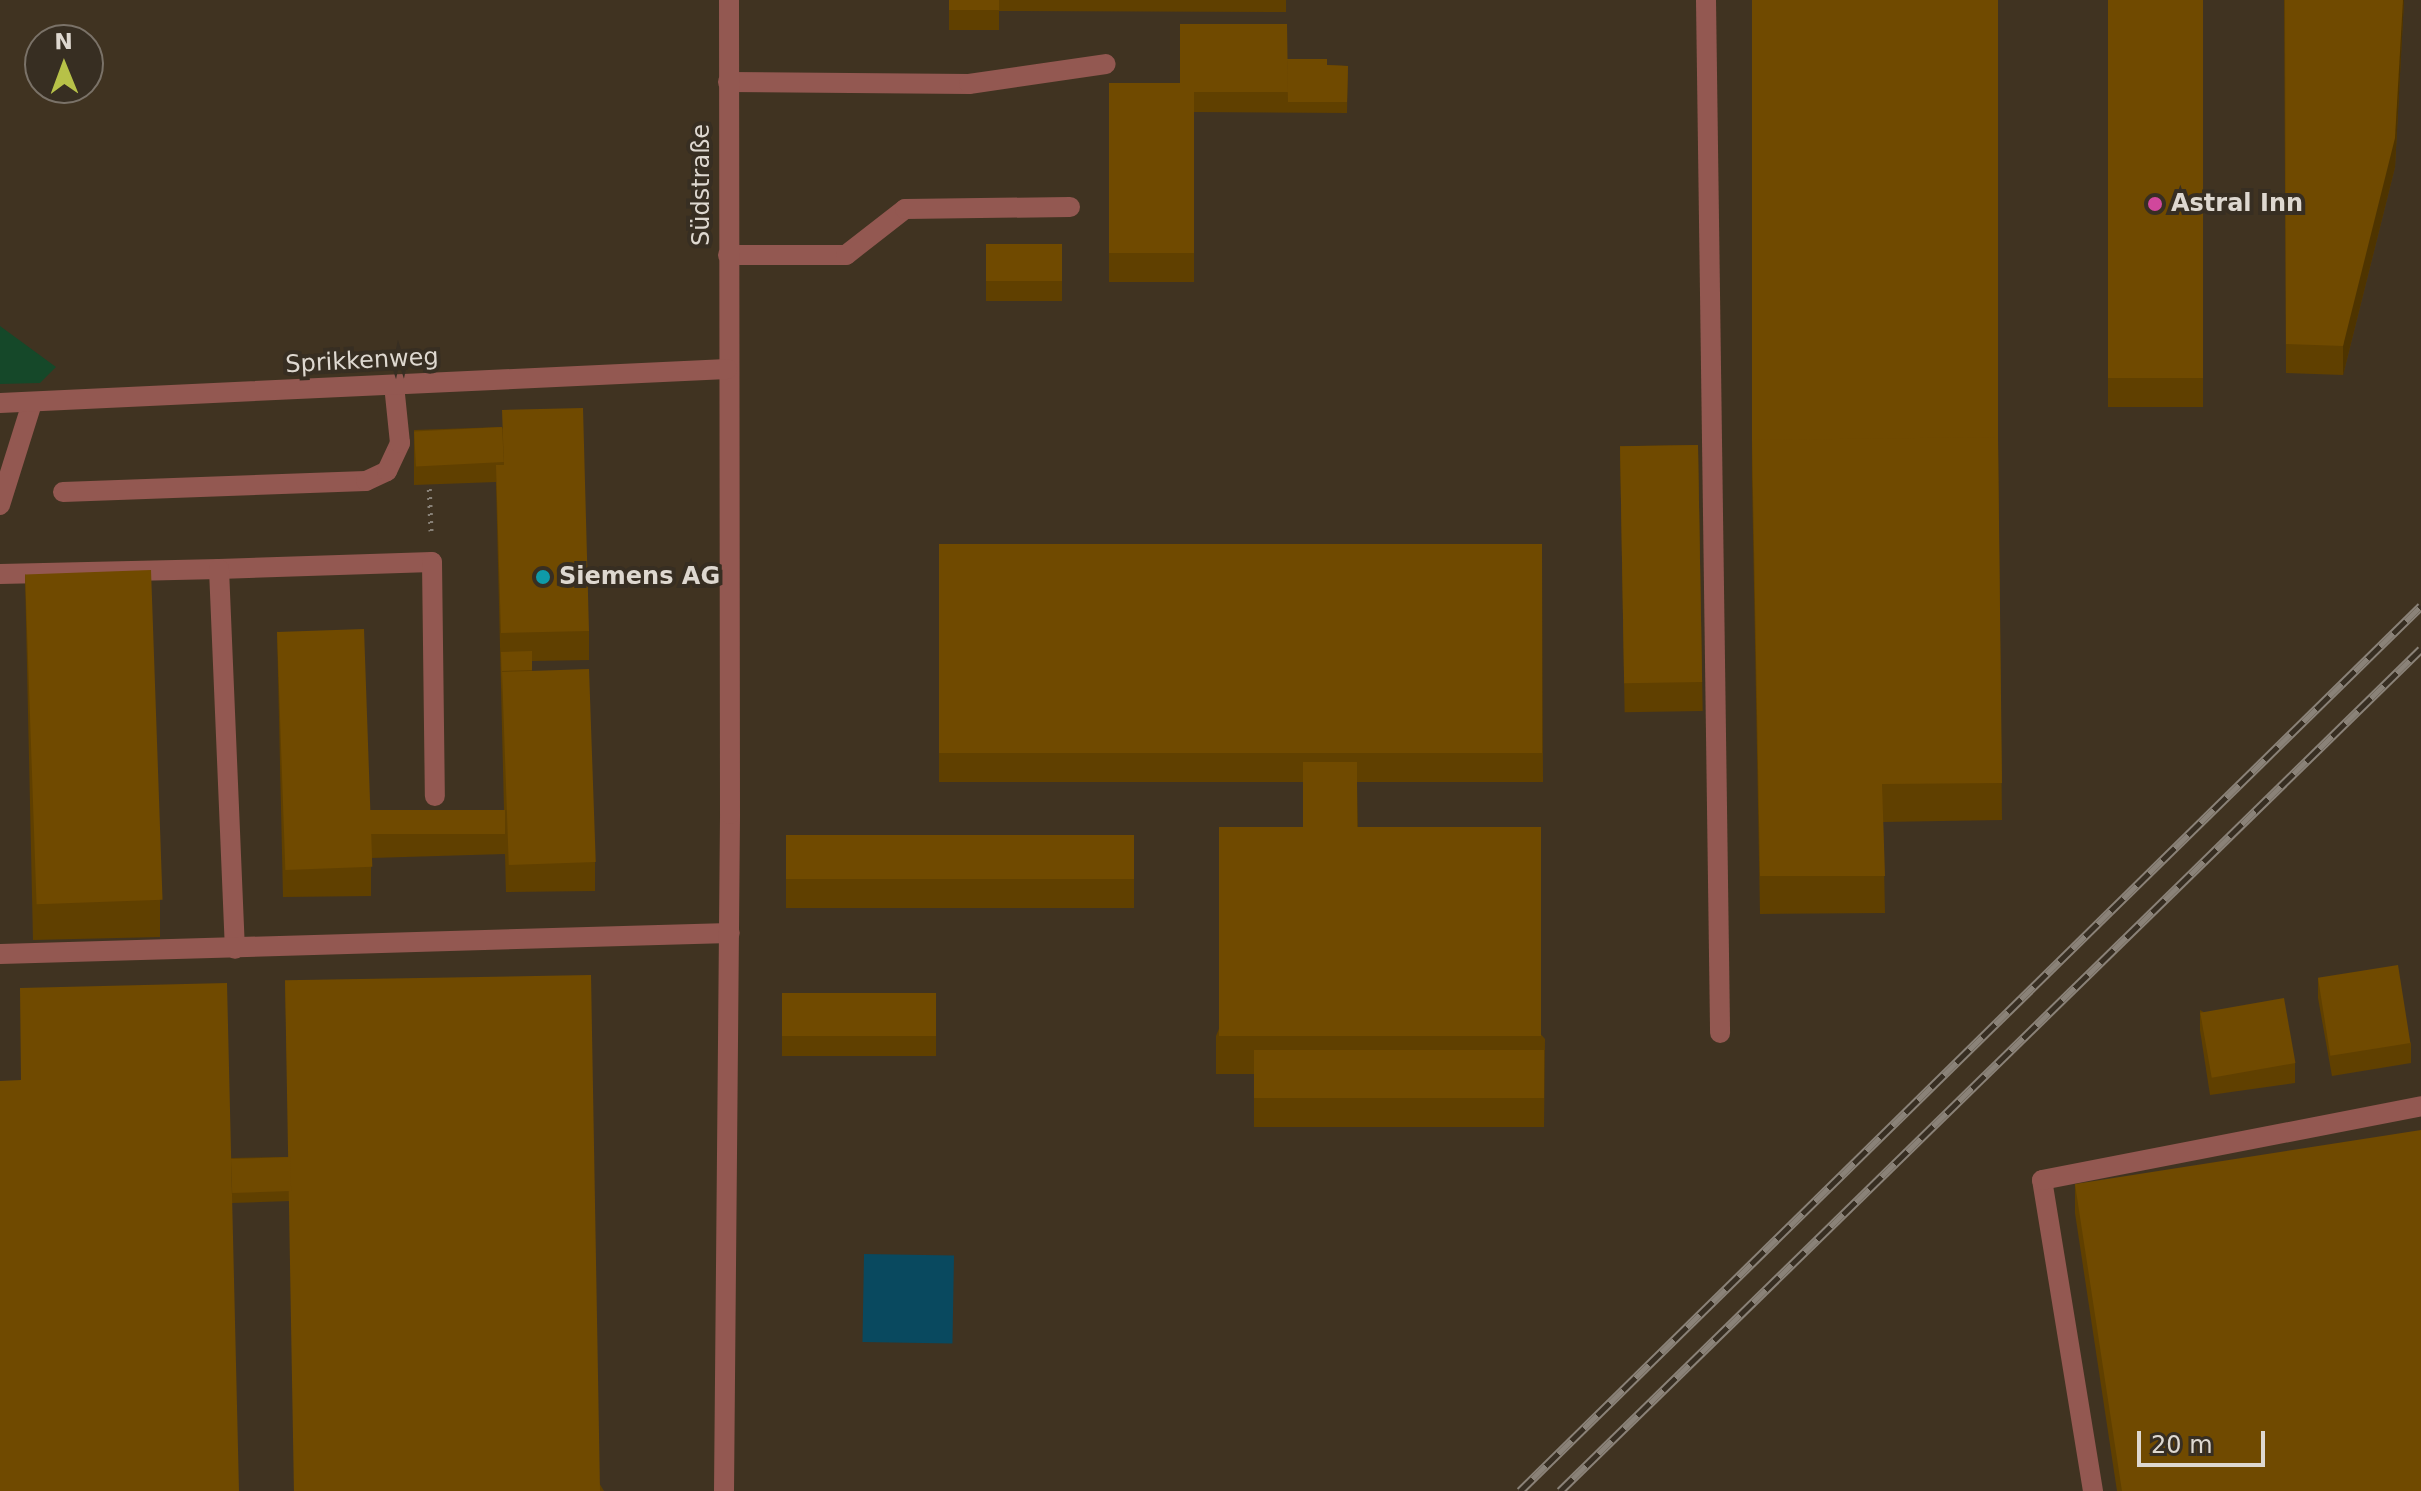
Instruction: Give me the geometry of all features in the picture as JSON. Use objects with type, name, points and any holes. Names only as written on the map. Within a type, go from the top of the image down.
[{"type":"street","name":"Südstraße","points":[[724,1491],[730,933],[729,0]]},
{"type":"street","points":[[1706,0],[1720,1033]]},
{"type":"street","points":[[728,82],[969,84],[1106,64]]},
{"type":"street","points":[[728,255],[846,255],[905,209],[1070,207]]},
{"type":"street","name":"Sprikkenweg","points":[[0,403],[727,369]]},
{"type":"street","points":[[63,492],[366,481],[387,471],[400,443],[394,385]]},
{"type":"street","points":[[0,505],[32,403]]},
{"type":"street","points":[[0,574],[432,562],[435,796]]},
{"type":"street","points":[[219,569],[235,949]]},
{"type":"street","points":[[0,954],[730,933]]},
{"type":"street","points":[[2093,1491],[2042,1180],[2421,1106]]},
{"type":"path","points":[[429,478],[432,562]]},
{"type":"shaded area","points":[[0,0],[2421,0],[2421,1491],[0,1491]]},
{"type":"green space","points":[[0,326],[56,367],[40,383],[0,384]]},
{"type":"water","points":[[864,1254],[954,1256],[952,1344],[862,1342]]},
{"type":"building","points":[[949,0],[999,0],[999,10],[949,10]]},
{"type":"building","points":[[1752,0],[1998,0],[1998,440],[1752,440]]},
{"type":"building","name":"Astral Inn","points":[[2108,0],[2203,0],[2203,378],[2108,378]]},
{"type":"building","points":[[2285,0],[2403,0],[2395,138],[2343,346],[2286,344]]},
{"type":"building","points":[[1180,24],[1287,24],[1288,92],[1194,92],[1194,83],[1180,83]]},
{"type":"building","points":[[1287,59],[1327,59],[1327,65],[1348,66],[1347,102],[1288,102]]},
{"type":"building","points":[[1109,83],[1194,83],[1194,253],[1109,253]]},
{"type":"building","points":[[986,244],[1062,244],[1062,281],[986,281]]},
{"type":"building","name":"Siemens AG","points":[[583,408],[589,631],[501,633],[496,465],[504,465],[502,410]]},
{"type":"building","points":[[502,427],[504,462],[416,467],[414,432]]},
{"type":"building","points":[[1998,437],[2002,783],[1882,784],[1885,876],[1760,876],[1752,440]]},
{"type":"building","points":[[1698,445],[1702,682],[1624,683],[1620,446]]},
{"type":"building","points":[[939,544],[1542,544],[1542,753],[939,753]]},
{"type":"building","points":[[151,570],[163,900],[37,904],[25,574]]},
{"type":"building","points":[[364,629],[372,867],[285,870],[277,632]]},
{"type":"building","points":[[532,651],[532,670],[502,671],[502,690],[501,652]]},
{"type":"building","points":[[589,669],[596,862],[509,865],[502,672]]},
{"type":"building","points":[[1303,762],[1357,762],[1357,827],[1303,827]]},
{"type":"building","points":[[369,810],[505,810],[505,834],[369,834]]},
{"type":"building","points":[[1219,827],[1541,827],[1541,1036],[1219,1036]]},
{"type":"building","points":[[786,835],[1134,835],[1134,879],[786,879]]},
{"type":"building","points":[[2398,965],[2410,1043],[2330,1056],[2318,978]]},
{"type":"building","points":[[591,975],[600,1491],[294,1491],[285,980]]},
{"type":"building","points":[[227,983],[239,1491],[0,1491],[0,1081],[21,1080],[20,988]]},
{"type":"building","points":[[782,993],[936,993],[936,1036],[782,1036]]},
{"type":"building","points":[[2284,998],[2295,1063],[2212,1078],[2200,1013]]},
{"type":"building","points":[[1254,1050],[1544,1050],[1544,1098],[1254,1098]]},
{"type":"building","points":[[2421,1130],[2421,1491],[2122,1491],[2075,1184]]},
{"type":"building","points":[[290,1157],[291,1191],[232,1193],[231,1159]]},
{"type":"railway","points":[[1520,1491],[2421,606]]},
{"type":"railway","points":[[1560,1491],[2421,649]]},
{"type":"place","name":"Astral Inn","points":[[2155,204]]},
{"type":"place","name":"Siemens AG","points":[[543,577]]}]
